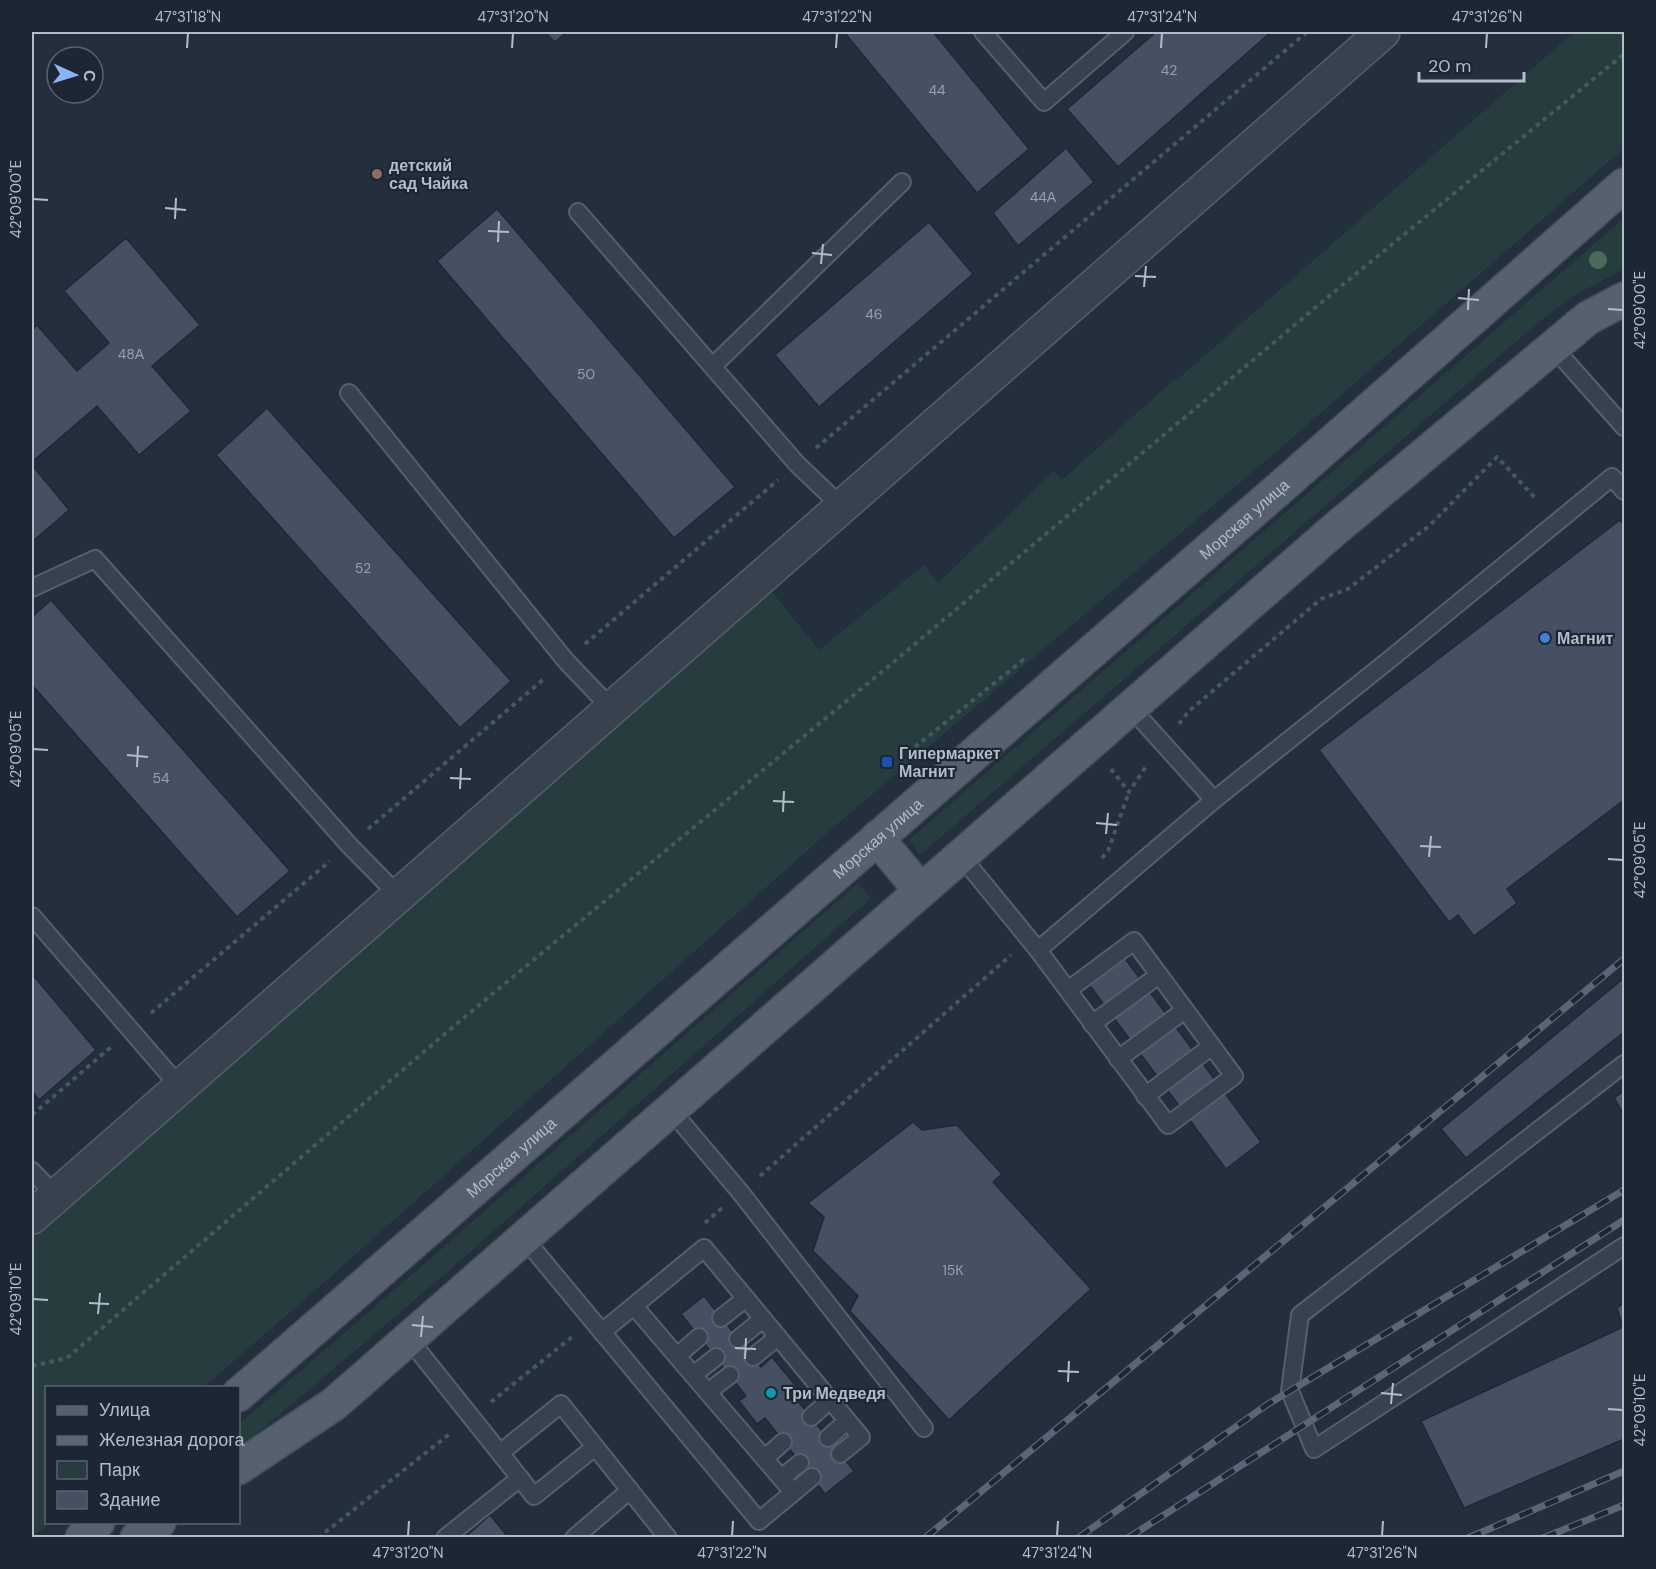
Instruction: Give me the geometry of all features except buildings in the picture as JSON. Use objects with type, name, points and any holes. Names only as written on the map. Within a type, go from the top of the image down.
[{"type":"main road","name":"Морская улица","points":[[240,1393],[1624,186]]},
{"type":"main road","points":[[240,1467],[334,1404],[1334,530],[1588,318],[1624,299]]},
{"type":"main road","points":[[877,838],[921,891]]},
{"type":"main road","points":[[82,1538],[96,1524]]},
{"type":"main road","points":[[137,1538],[156,1524]]},
{"type":"street","points":[[32,1217],[1369,39]]},
{"type":"lane","points":[[983,32],[1044,102],[1125,32]]},
{"type":"lane","points":[[712,366],[902,182]]},
{"type":"lane","points":[[578,212],[798,464],[841,506]]},
{"type":"lane","points":[[1553,347],[1624,427]]},
{"type":"lane","points":[[349,393],[566,661],[611,708]]},
{"type":"lane","points":[[1038,950],[1214,800],[1612,477],[1624,490]]},
{"type":"lane","points":[[32,588],[94,559],[349,845],[398,895]]},
{"type":"lane","points":[[1131,708],[1214,800]]},
{"type":"lane","points":[[961,856],[1038,950],[1168,1125],[1234,1076],[1134,941],[1068,990]]},
{"type":"lane","points":[[32,916],[180,1087]]},
{"type":"lane","points":[[1092,1024],[1159,975]]},
{"type":"lane","points":[[1118,1059],[1185,1010]]},
{"type":"lane","points":[[1145,1096],[1212,1046]]},
{"type":"lane","points":[[1624,1064],[1300,1315],[1290,1391],[1314,1449],[1624,1246]]},
{"type":"lane","points":[[671,1110],[741,1193],[924,1428]]},
{"type":"lane","points":[[32,1171],[56,1196]]},
{"type":"lane","points":[[524,1238],[759,1521],[812,1477]]},
{"type":"lane","points":[[602,1332],[704,1248],[861,1437],[840,1454]]},
{"type":"lane","points":[[721,1318],[746,1298]]},
{"type":"lane","points":[[634,1306],[793,1492]]},
{"type":"lane","points":[[738,1339],[763,1319]]},
{"type":"lane","points":[[677,1356],[699,1337]]},
{"type":"lane","points":[[753,1357],[778,1337]]},
{"type":"lane","points":[[408,1338],[534,1496],[596,1447]]},
{"type":"lane","points":[[693,1375],[716,1357]]},
{"type":"lane","points":[[708,1392],[730,1375]]},
{"type":"lane","points":[[811,1417],[830,1400]]},
{"type":"lane","points":[[500,1453],[561,1404],[668,1538]]},
{"type":"lane","points":[[828,1438],[848,1421]]},
{"type":"lane","points":[[765,1458],[783,1442]]},
{"type":"lane","points":[[782,1478],[800,1463]]},
{"type":"lane","points":[[445,1538],[520,1478]]},
{"type":"lane","points":[[574,1538],[630,1490]]},
{"type":"path","points":[[32,1115],[1307,32]]},
{"type":"path","points":[[32,1366],[67,1358],[461,1020],[1340,287],[1624,54]]},
{"type":"green space","points":[[1574,32],[1624,32],[1624,148],[1275,453],[829,831],[205,1386],[45,1386],[45,1524],[49,1524],[32,1537],[32,1224],[768,587],[819,650],[924,565],[938,583],[1054,471],[1062,480],[1175,379],[1177,380]]},
{"type":"green space","points":[[1624,218],[1624,269],[1573,296],[1534,326],[920,855],[909,840]]},
{"type":"green space","points":[[858,883],[871,898],[444,1275],[240,1448],[240,1423]]},
{"type":"railway","points":[[925,1538],[1624,959]]},
{"type":"railway","points":[[1078,1538],[1268,1404],[1624,1190]]},
{"type":"railway","points":[[1128,1538],[1624,1220]]},
{"type":"railway","points":[[1468,1538],[1624,1471]]},
{"type":"railway","points":[[1543,1538],[1624,1505]]},
{"type":"place","name":"детский сад Чайка","points":[[377,174]]},
{"type":"place","name":"Магнит","points":[[1545,638]]},
{"type":"place","name":"Гипермаркет Магнит","points":[[887,762]]},
{"type":"place","name":"Три Медведя","points":[[771,1393]]}]
